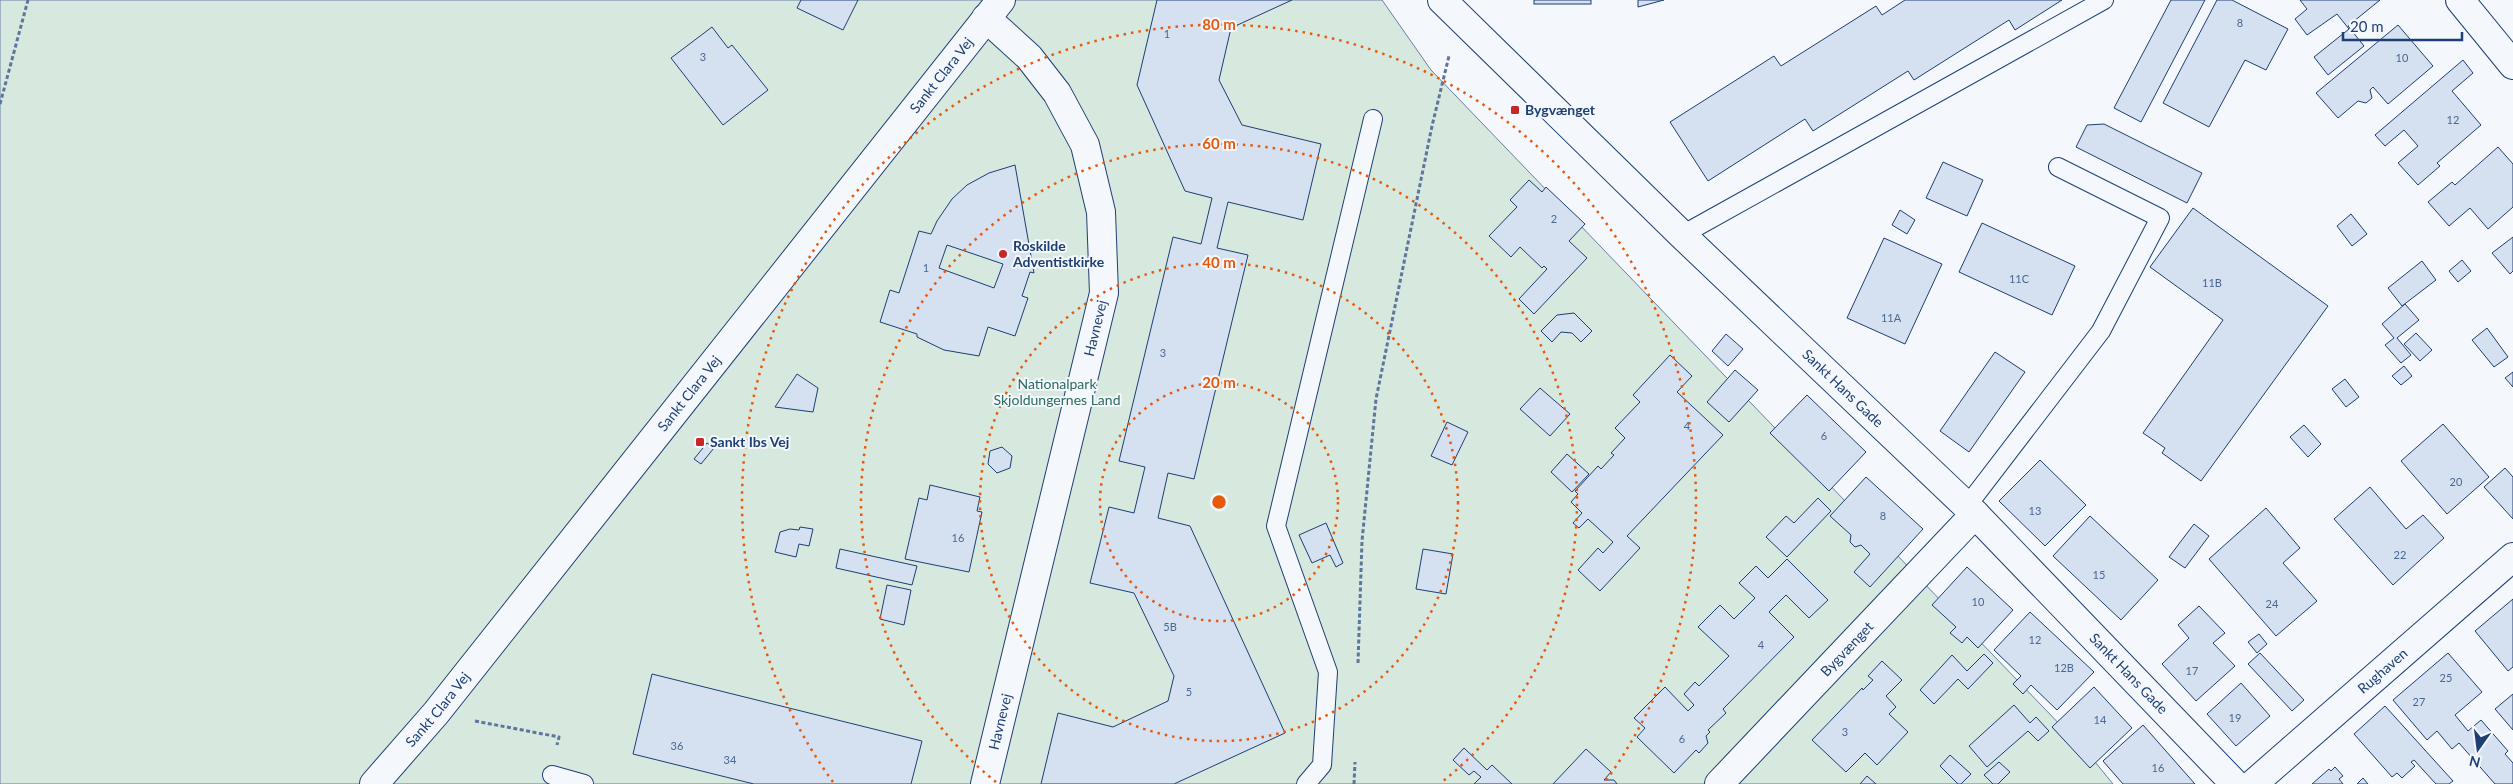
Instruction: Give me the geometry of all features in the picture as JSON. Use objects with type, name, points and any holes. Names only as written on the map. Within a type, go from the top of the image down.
[{"type":"street","points":[[2460,0],[2513,65]]},
{"type":"street","name":"Sankt Clara Vej","points":[[374,784],[436,714],[993,9]]},
{"type":"street","name":"Havnevej","points":[[985,784],[1104,292],[1101,212],[1085,145],[1057,93],[1028,58],[993,9]]},
{"type":"street","name":"Sankt Hans Gade","points":[[1450,9],[1682,235],[1971,510],[2235,784]]},
{"type":"street","name":"Bygvænget","points":[[1719,784],[1971,510]]},
{"type":"street","name":"Rughaven","points":[[2253,784],[2513,557]]},
{"type":"lane","points":[[1682,235],[2104,0]]},
{"type":"lane","points":[[1306,784],[1322,764],[1328,672],[1276,526],[1373,120]]},
{"type":"lane","points":[[1971,510],[2101,331],[2160,218],[2058,167]]},
{"type":"lane","points":[[552,775],[584,784]]},
{"type":"path","points":[[0,104],[28,0]]},
{"type":"path","points":[[1358,668],[1362,541],[1376,400],[1432,126],[1450,9]]},
{"type":"path","points":[[436,714],[559,737],[552,775]]},
{"type":"path","points":[[1354,784],[1355,755]]},
{"type":"green space","name":"Nationalpark Skjoldungernes Land","points":[[0,0],[1382,0],[1431,70],[2091,757],[2113,784],[0,784]]},
{"type":"building","points":[[801,0],[858,0],[843,30],[797,8]]},
{"type":"building","points":[[1157,0],[1292,0],[1231,28],[1219,80],[1242,125],[1321,144],[1303,220],[1228,202],[1217,248],[1248,255],[1194,479],[1168,473],[1158,518],[1190,526],[1285,733],[1174,784],[1041,784],[1058,713],[1113,727],[1168,701],[1174,676],[1134,593],[1090,583],[1109,507],[1134,513],[1145,467],[1119,461],[1173,237],[1201,244],[1212,198],[1185,191],[1137,85]]},
{"type":"building","points":[[1534,0],[1591,0],[1591,4],[1534,4]]},
{"type":"building","points":[[1638,0],[1664,0],[1638,7]]},
{"type":"building","points":[[1905,0],[2062,0],[2015,30],[2009,20],[1914,80],[1908,71],[1813,131],[1805,119],[1708,181],[1670,122],[1774,56],[1781,66],[1876,6],[1882,15]]},
{"type":"building","points":[[2171,0],[2205,0],[2141,122],[2114,108]]},
{"type":"building","points":[[2217,0],[2232,0],[2288,29],[2266,70],[2245,60],[2209,127],[2163,103]]},
{"type":"building","points":[[2300,0],[2380,0],[2348,26],[2364,46],[2328,75],[2314,57],[2349,29],[2337,14],[2307,35],[2295,19],[2307,9]]},
{"type":"building","points":[[2398,25],[2433,66],[2388,104],[2373,87],[2370,90],[2372,98],[2366,103],[2358,101],[2338,118],[2316,93]]},
{"type":"building","points":[[712,27],[728,48],[732,45],[768,90],[723,125],[671,58]]},
{"type":"building","points":[[2463,60],[2473,73],[2452,91],[2481,125],[2437,163],[2440,166],[2418,185],[2398,163],[2418,146],[2404,130],[2385,146],[2375,135]]},
{"type":"building","points":[[2104,124],[2202,173],[2187,203],[2076,147],[2087,125]]},
{"type":"building","points":[[2498,147],[2513,164],[2513,207],[2488,229],[2470,208],[2449,226],[2428,202],[2452,182],[2455,185]]},
{"type":"building","points":[[1943,162],[1983,180],[1967,216],[1926,198]]},
{"type":"building","name":"Roskilde Adventistkirke","points":[[1015,165],[1034,273],[1030,272],[1022,296],[1028,298],[1015,336],[988,327],[979,356],[944,350],[917,337],[917,334],[880,322],[890,290],[899,293],[919,231],[931,234],[937,221],[952,199],[967,185],[989,173]],"holes":[[[947,245],[1003,264],[994,288],[939,268]]]},
{"type":"building","points":[[1529,180],[1542,192],[1546,187],[1585,224],[1569,241],[1587,258],[1534,314],[1519,299],[1547,269],[1544,266],[1542,268],[1520,247],[1511,257],[1489,236],[1517,207],[1510,200]]},
{"type":"building","points":[[2193,208],[2328,306],[2201,481],[2162,453],[2165,448],[2143,433],[2223,320],[2150,267]]},
{"type":"building","points":[[1900,210],[1915,220],[1907,234],[1892,225]]},
{"type":"building","points":[[2351,214],[2367,234],[2352,246],[2337,226]]},
{"type":"building","points":[[1982,223],[2075,266],[2052,315],[1959,272]]},
{"type":"building","points":[[2513,237],[2513,271],[2510,274],[2492,253]]},
{"type":"building","points":[[1884,238],[1942,264],[1905,344],[1847,318]]},
{"type":"building","points":[[2462,260],[2471,271],[2458,282],[2449,271]]},
{"type":"building","points":[[2422,261],[2436,280],[2402,306],[2388,288]]},
{"type":"building","points":[[2405,304],[2419,320],[2397,338],[2411,355],[2401,363],[2385,345],[2394,338],[2382,324]]},
{"type":"building","points":[[1574,313],[1592,331],[1581,342],[1572,333],[1561,332],[1552,342],[1541,331],[1557,315]]},
{"type":"building","points":[[2487,328],[2508,357],[2494,367],[2472,340]]},
{"type":"building","points":[[2416,333],[2432,350],[2420,361],[2404,344]]},
{"type":"building","points":[[1726,334],[1743,349],[1728,366],[1712,351]]},
{"type":"building","points":[[1995,352],[2025,372],[1969,452],[1940,431]]},
{"type":"building","points":[[1670,355],[1692,376],[1677,392],[1723,435],[1627,536],[1640,548],[1600,591],[1578,570],[1598,548],[1603,553],[1613,542],[1588,519],[1579,528],[1573,523],[1582,513],[1571,502],[1578,494],[1575,491],[1598,466],[1601,469],[1614,455],[1611,453],[1625,438],[1615,428],[1640,402],[1633,395]]},
{"type":"building","points":[[2404,366],[2412,376],[2401,385],[2392,376]]},
{"type":"building","points":[[1735,370],[1758,390],[1729,422],[1707,402]]},
{"type":"building","points":[[2513,372],[2513,387],[2505,378]]},
{"type":"building","points":[[797,374],[818,388],[813,412],[775,407]]},
{"type":"building","points":[[2345,379],[2359,397],[2346,407],[2332,389]]},
{"type":"building","points":[[1540,388],[1570,414],[1550,436],[1520,409]]},
{"type":"building","points":[[1807,395],[1866,452],[1829,491],[1770,433]]},
{"type":"building","points":[[1447,422],[1468,432],[1452,465],[1431,456]]},
{"type":"building","points":[[2443,424],[2489,477],[2447,514],[2401,461]]},
{"type":"building","points":[[2304,425],[2321,444],[2308,457],[2290,437]]},
{"type":"building","points":[[707,443],[714,448],[701,464],[694,459]]},
{"type":"building","points":[[1002,447],[1012,456],[1010,468],[997,473],[988,464],[990,451]]},
{"type":"building","points":[[1567,454],[1589,474],[1572,492],[1551,472]]},
{"type":"building","points":[[2040,460],[2086,505],[2045,546],[1999,501]]},
{"type":"building","points":[[2505,468],[2513,477],[2513,519],[2484,487]]},
{"type":"building","points":[[1866,477],[1923,529],[1870,587],[1854,572],[1870,554],[1861,545],[1855,547],[1850,542],[1851,535],[1830,516]]},
{"type":"building","points":[[930,485],[980,497],[977,511],[982,512],[969,572],[905,559],[919,498],[927,500]]},
{"type":"building","points":[[2370,487],[2406,529],[2423,515],[2444,538],[2393,585],[2334,519]]},
{"type":"building","points":[[1818,498],[1831,511],[1787,557],[1766,537],[1786,516],[1794,523]]},
{"type":"building","points":[[2266,508],[2300,548],[2283,563],[2317,601],[2276,636],[2209,559]]},
{"type":"building","points":[[2090,516],[2158,580],[2121,620],[2053,556]]},
{"type":"building","points":[[1326,523],[1343,563],[1336,567],[1330,555],[1312,563],[1299,535]]},
{"type":"building","points":[[2194,524],[2209,536],[2185,568],[2169,557]]},
{"type":"building","points":[[800,527],[813,529],[809,546],[799,544],[796,557],[775,552],[780,532],[790,529],[799,530]]},
{"type":"building","points":[[840,549],[917,566],[912,585],[836,568]]},
{"type":"building","points":[[1423,549],[1453,554],[1446,594],[1416,589]]},
{"type":"building","points":[[1787,559],[1828,600],[1809,618],[1786,595],[1769,612],[1794,637],[1723,709],[1726,713],[1708,730],[1710,732],[1706,736],[1708,743],[1699,753],[1696,750],[1674,773],[1637,737],[1645,728],[1634,718],[1665,687],[1688,711],[1694,705],[1684,694],[1695,682],[1699,686],[1729,656],[1698,627],[1720,605],[1734,619],[1755,598],[1739,583],[1756,566],[1768,578]]},
{"type":"building","points":[[1967,567],[2013,610],[1978,648],[1967,637],[1962,643],[1950,633],[1956,627],[1932,605]]},
{"type":"building","points":[[887,585],[911,590],[904,625],[880,619]]},
{"type":"building","points":[[2513,599],[2513,667],[2508,671],[2475,631]]},
{"type":"building","points":[[2199,606],[2225,633],[2213,643],[2235,666],[2196,701],[2162,664],[2189,638],[2178,625]]},
{"type":"building","points":[[2030,612],[2094,672],[2057,710],[2031,685],[2023,694],[2013,684],[2021,676],[1994,650]]},
{"type":"building","points":[[2259,634],[2267,644],[2257,653],[2248,642]]},
{"type":"building","points":[[2260,653],[2304,700],[2292,711],[2248,664]]},
{"type":"building","points":[[2448,653],[2482,692],[2455,715],[2468,731],[2481,720],[2508,751],[2505,754],[2513,763],[2513,784],[2495,784],[2459,743],[2452,749],[2437,731],[2427,740],[2393,700]]},
{"type":"building","points":[[1984,654],[1993,663],[1968,689],[1958,679],[1934,704],[1920,690],[1952,655],[1967,671]]},
{"type":"building","points":[[1882,661],[1902,680],[1886,696],[1896,707],[1889,714],[1908,732],[1877,765],[1865,753],[1846,772],[1812,740],[1862,688],[1863,690],[1873,680],[1868,676]]},
{"type":"building","points":[[652,674],[922,741],[911,784],[754,784],[633,754]]},
{"type":"building","points":[[2241,683],[2270,716],[2236,746],[2207,714]]},
{"type":"building","points":[[2094,687],[2132,728],[2090,768],[2052,727]]},
{"type":"building","points":[[2513,694],[2513,730],[2495,709]]},
{"type":"building","points":[[2014,705],[2030,723],[2036,717],[2049,731],[2038,741],[2028,731],[1987,767],[1969,746]]},
{"type":"building","points":[[2385,706],[2453,781],[2449,784],[2436,784],[2414,760],[2411,762],[2415,766],[2402,778],[2397,773],[2392,777],[2354,734]]},
{"type":"building","points":[[2143,725],[2195,784],[2123,784],[2103,761]]},
{"type":"building","points":[[1464,748],[1487,770],[1492,765],[1512,784],[1474,784],[1481,777],[1474,771],[1469,775],[1453,760]]},
{"type":"building","points":[[1586,749],[1611,772],[1604,780],[1614,780],[1617,784],[1553,784]]},
{"type":"building","points":[[1950,755],[1971,774],[1961,784],[1958,784],[1940,766]]},
{"type":"building","points":[[1999,762],[2010,772],[1998,784],[1993,784],[1984,775]]},
{"type":"building","points":[[2335,767],[2343,776],[2339,779],[2343,784],[2312,784],[2329,769],[2331,771]]},
{"type":"building","points":[[1867,776],[1876,784],[1860,784]]},
{"type":"building","points":[[2363,778],[2368,784],[2357,784]]},
{"type":"place","name":"Bygvænget","points":[[1515,110]]},
{"type":"place","name":"Roskilde Adventistkirke","points":[[1003,254]]},
{"type":"place","name":"Sankt Ibs Vej","points":[[700,442]]}]
